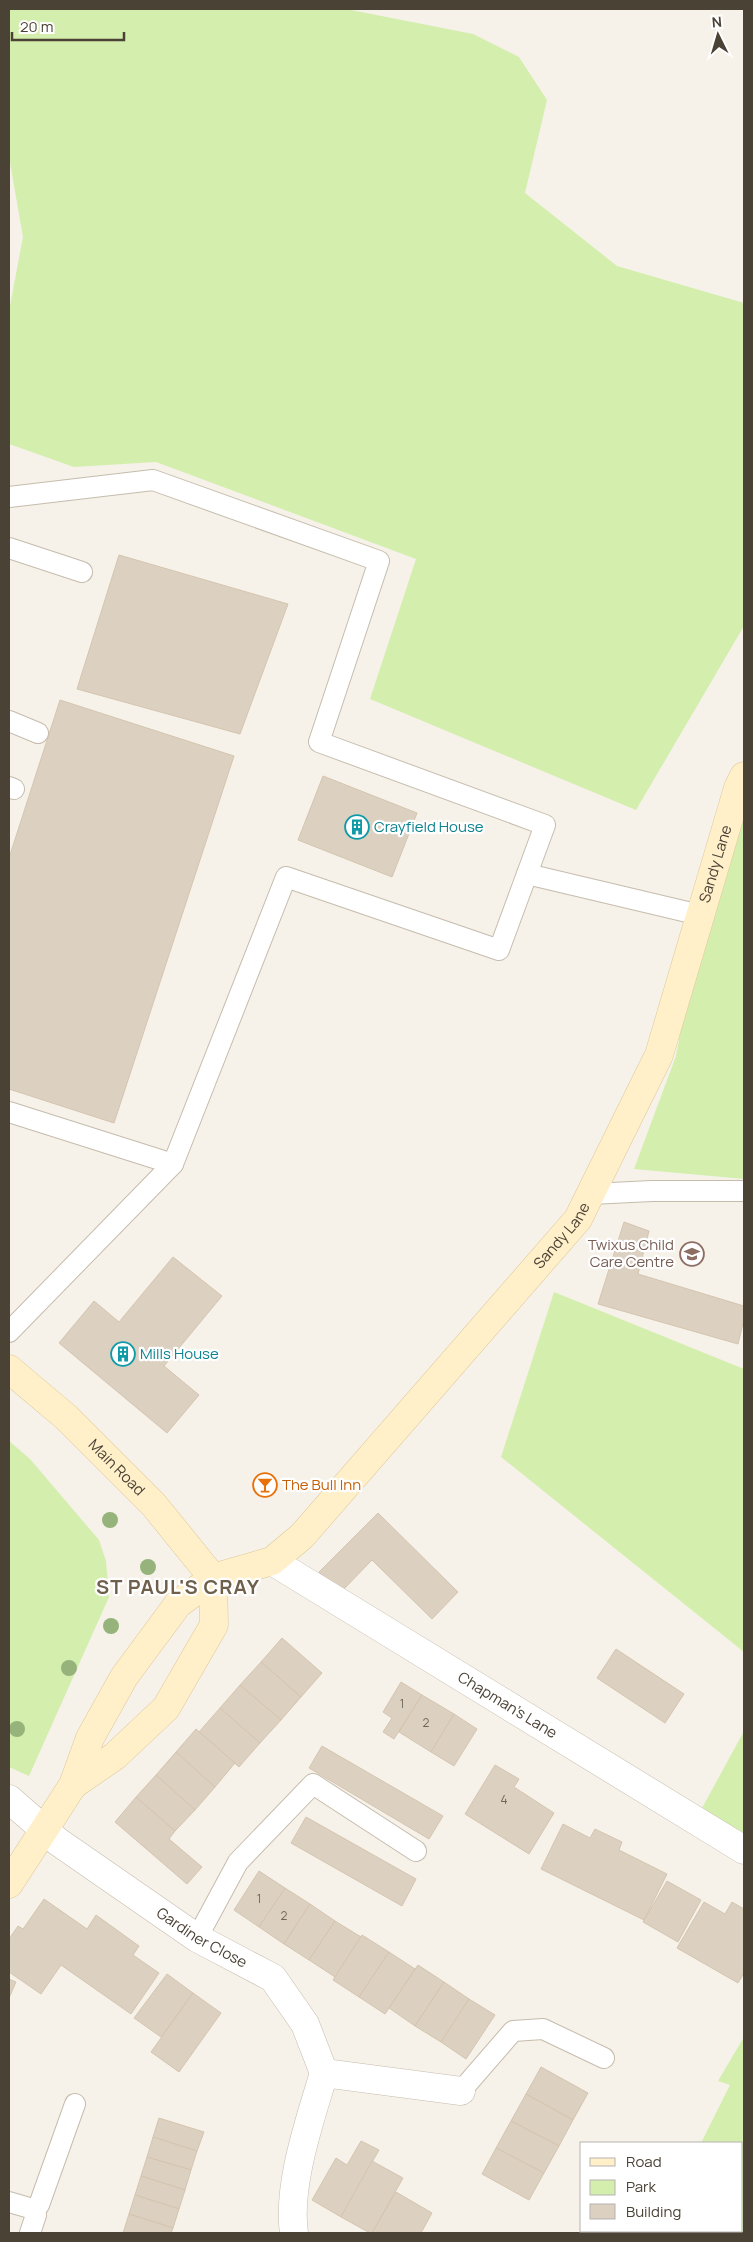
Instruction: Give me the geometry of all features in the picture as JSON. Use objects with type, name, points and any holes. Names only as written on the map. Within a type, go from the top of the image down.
[{"type":"street","name":"Sandy Lane","points":[[213,1578],[272,1561],[302,1536],[578,1219],[659,1055],[738,788],[744,776]]},
{"type":"street","name":"Main Road","points":[[9,1369],[66,1417],[154,1505],[213,1578]]},
{"type":"street","name":"Chapman's Lane","points":[[272,1561],[744,1850]]},
{"type":"street","points":[[72,1785],[115,1756],[166,1708],[214,1625],[213,1578]]},
{"type":"street","points":[[9,1884],[72,1785],[90,1738],[124,1677],[178,1604],[213,1578]]},
{"type":"street","name":"Gardiner Close","points":[[9,1799],[45,1830],[197,1938],[273,1978],[305,2024],[324,2073]]},
{"type":"street","points":[[294,2233],[291,2212],[305,2138],[324,2073],[461,2091]]},
{"type":"lane","points":[[9,497],[153,480],[379,561],[319,742],[545,825],[499,950],[286,877],[173,1164],[9,1332]]},
{"type":"lane","points":[[9,548],[82,572]]},
{"type":"lane","points":[[9,721],[38,733]]},
{"type":"lane","points":[[526,874],[700,915]]},
{"type":"lane","points":[[9,1112],[173,1164]]},
{"type":"lane","points":[[591,1194],[652,1191],[744,1191]]},
{"type":"lane","points":[[197,1938],[238,1862],[313,1784],[416,1851]]},
{"type":"lane","points":[[461,2091],[513,2031],[543,2029],[604,2058]]},
{"type":"lane","points":[[33,2209],[39,2204],[74,2104]]},
{"type":"lane","points":[[9,2202],[33,2209]]},
{"type":"lane","points":[[30,2233],[36,2216],[33,2209]]},
{"type":"green space","points":[[9,9],[346,9],[473,34],[519,57],[547,100],[525,193],[617,266],[744,303],[744,626],[636,810],[370,699],[416,559],[156,462],[74,467],[9,444],[9,311],[23,237],[9,157]]},
{"type":"green space","points":[[744,785],[744,1179],[634,1169],[676,1056],[704,906]]},
{"type":"green space","points":[[554,1292],[744,1369],[744,1652],[501,1457]]},
{"type":"green space","points":[[9,1441],[30,1459],[99,1540],[106,1561],[109,1597],[29,1776],[9,1767]]},
{"type":"green space","points":[[744,1731],[744,1833],[701,1810]]},
{"type":"green space","points":[[744,2037],[744,2233],[607,2233],[743,2232],[743,2142],[702,2142],[730,2085],[718,2081]]},
{"type":"building","points":[[119,555],[288,604],[240,734],[77,689]]},
{"type":"building","points":[[60,700],[234,756],[114,1123],[9,1089],[9,858]]},
{"type":"building","name":"Crayfield House","points":[[323,776],[417,813],[392,877],[298,840]]},
{"type":"building","points":[[624,1222],[649,1231],[638,1274],[744,1306],[744,1319],[738,1344],[598,1304]]},
{"type":"building","name":"Mills House","points":[[173,1257],[222,1296],[164,1366],[199,1395],[167,1433],[59,1343],[94,1301],[119,1322]]},
{"type":"building","points":[[378,1513],[458,1592],[432,1619],[372,1560],[340,1593],[319,1572]]},
{"type":"building","points":[[282,1638],[322,1673],[301,1697],[261,1662]]},
{"type":"building","points":[[616,1649],[684,1694],[665,1723],[597,1678]]},
{"type":"building","points":[[261,1662],[301,1697],[281,1720],[240,1685]]},
{"type":"building","points":[[401,1682],[422,1695],[394,1739],[383,1732],[392,1718],[383,1712]]},
{"type":"building","points":[[240,1685],[281,1720],[260,1743],[220,1708]]},
{"type":"building","points":[[422,1695],[454,1714],[431,1752],[399,1732]]},
{"type":"building","points":[[220,1708],[260,1743],[239,1767],[199,1732]]},
{"type":"building","points":[[454,1714],[477,1729],[454,1766],[431,1752]]},
{"type":"building","points":[[196,1729],[235,1763],[215,1787],[176,1752]]},
{"type":"building","points":[[322,1746],[443,1816],[429,1839],[309,1768]]},
{"type":"building","points":[[176,1752],[215,1787],[195,1810],[156,1775]]},
{"type":"building","points":[[495,1765],[519,1779],[514,1787],[554,1813],[529,1854],[465,1814]]},
{"type":"building","points":[[156,1775],[195,1810],[175,1831],[136,1797]]},
{"type":"building","points":[[136,1797],[175,1831],[169,1839],[202,1867],[187,1884],[115,1822]]},
{"type":"building","points":[[306,1817],[416,1879],[402,1906],[291,1843]]},
{"type":"building","points":[[563,1824],[590,1838],[595,1829],[622,1842],[619,1850],[667,1874],[644,1920],[541,1869]]},
{"type":"building","points":[[259,1871],[285,1888],[259,1927],[234,1910]]},
{"type":"building","points":[[667,1881],[701,1900],[678,1942],[643,1922]]},
{"type":"building","points":[[285,1888],[310,1904],[284,1944],[259,1927]]},
{"type":"building","points":[[44,1899],[87,1929],[96,1915],[139,1946],[133,1955],[159,1973],[131,2014],[61,1965],[41,1994],[9,1972],[9,1939],[18,1926],[23,1929]]},
{"type":"building","points":[[704,1902],[725,1914],[732,1902],[744,1909],[744,1973],[738,1983],[677,1948]]},
{"type":"building","points":[[310,1904],[335,1921],[309,1960],[284,1944]]},
{"type":"building","points":[[335,1921],[361,1937],[335,1977],[309,1960]]},
{"type":"building","points":[[362,1935],[389,1952],[359,1997],[333,1980]]},
{"type":"building","points":[[389,1952],[415,1969],[385,2014],[359,1997]]},
{"type":"building","points":[[418,1965],[444,1982],[415,2026],[389,2008]]},
{"type":"building","points":[[167,1974],[193,1993],[161,2037],[134,2018]]},
{"type":"building","points":[[9,1979],[16,1982],[9,1998]]},
{"type":"building","points":[[444,1982],[469,1999],[441,2042],[415,2026]]},
{"type":"building","points":[[193,1993],[221,2013],[179,2072],[151,2052]]},
{"type":"building","points":[[469,1999],[495,2015],[466,2059],[441,2042]]},
{"type":"building","points":[[541,2067],[588,2093],[573,2120],[526,2094]]},
{"type":"building","points":[[526,2094],[573,2120],[559,2146],[511,2121]]},
{"type":"building","points":[[159,2118],[204,2132],[197,2151],[153,2137]]},
{"type":"building","points":[[511,2121],[559,2146],[544,2173],[496,2148]]},
{"type":"building","points":[[153,2137],[197,2151],[191,2170],[147,2157]]},
{"type":"building","points":[[361,2141],[379,2150],[341,2217],[312,2200],[336,2158],[347,2165]]},
{"type":"building","points":[[496,2148],[544,2173],[529,2200],[482,2174]]},
{"type":"building","points":[[147,2157],[191,2170],[185,2190],[141,2176]]},
{"type":"building","points":[[372,2161],[403,2178],[372,2233],[370,2233],[341,2217]]},
{"type":"building","points":[[141,2176],[185,2190],[179,2209],[135,2195]]},
{"type":"building","points":[[396,2192],[432,2213],[421,2233],[372,2233]]},
{"type":"building","points":[[135,2195],[179,2209],[173,2228],[129,2214]]},
{"type":"building","points":[[129,2214],[173,2228],[171,2233],[123,2233]]},
{"type":"place","name":"Crayfield House","points":[[357,827]]},
{"type":"place","name":"Twixus Child Care Centre","points":[[692,1254]]},
{"type":"place","name":"Mills House","points":[[123,1354]]},
{"type":"place","name":"The Bull Inn","points":[[265,1485]]},
{"type":"district","name":"ST PAUL'S CRAY","points":[[178,1587]]}]
